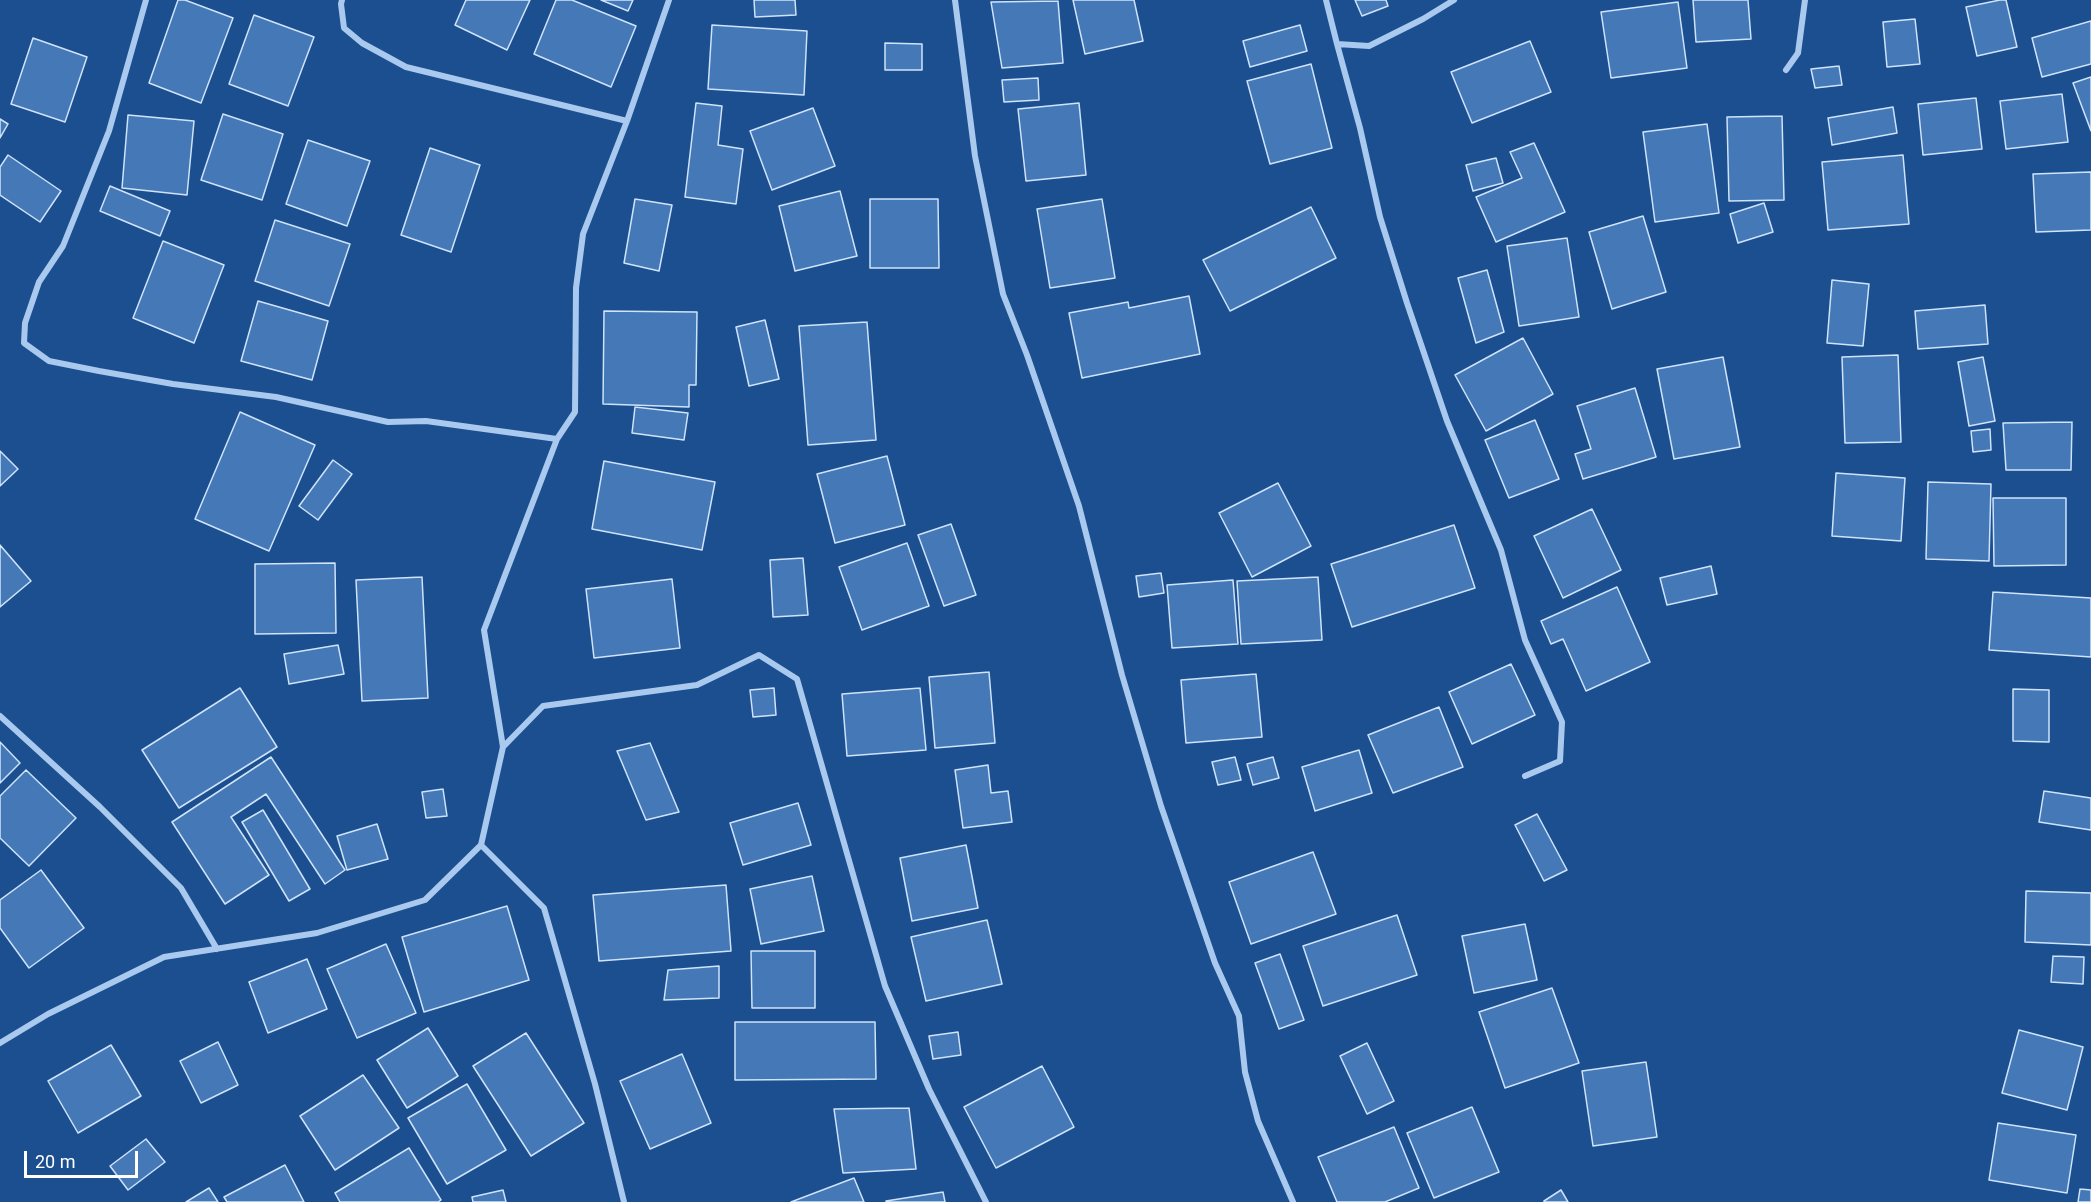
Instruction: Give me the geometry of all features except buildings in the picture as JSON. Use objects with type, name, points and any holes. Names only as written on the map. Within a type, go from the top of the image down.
[{"type":"street","points":[[146,0],[109,132],[63,246],[39,282],[25,323],[24,343],[49,361],[109,373],[276,397],[388,422],[426,421],[557,439]]},
{"type":"street","points":[[342,0],[344,28],[362,43],[406,68],[627,121]]},
{"type":"street","points":[[0,1043],[48,1014],[164,957],[317,933],[424,900],[481,844],[503,747],[484,630],[557,439],[575,412],[576,288],[583,234],[627,121],[669,0]]},
{"type":"street","points":[[955,0],[975,156],[1003,294],[1027,355],[1079,506],[1122,675],[1161,806],[1215,963],[1239,1016],[1245,1072],[1258,1121],[1293,1202]]},
{"type":"street","points":[[1326,0],[1360,128],[1380,217],[1407,303],[1447,421],[1501,550],[1525,640],[1562,722],[1560,761],[1525,776]]},
{"type":"street","points":[[1337,44],[1369,46],[1423,19],[1454,0]]},
{"type":"street","points":[[1786,70],[1798,53],[1805,0]]},
{"type":"street","points":[[503,747],[543,706],[697,685],[759,655],[797,679],[885,986],[929,1089],[986,1202]]},
{"type":"street","points":[[0,716],[100,807],[181,888],[217,949]]},
{"type":"street","points":[[481,844],[544,908],[595,1084],[624,1202]]}]
